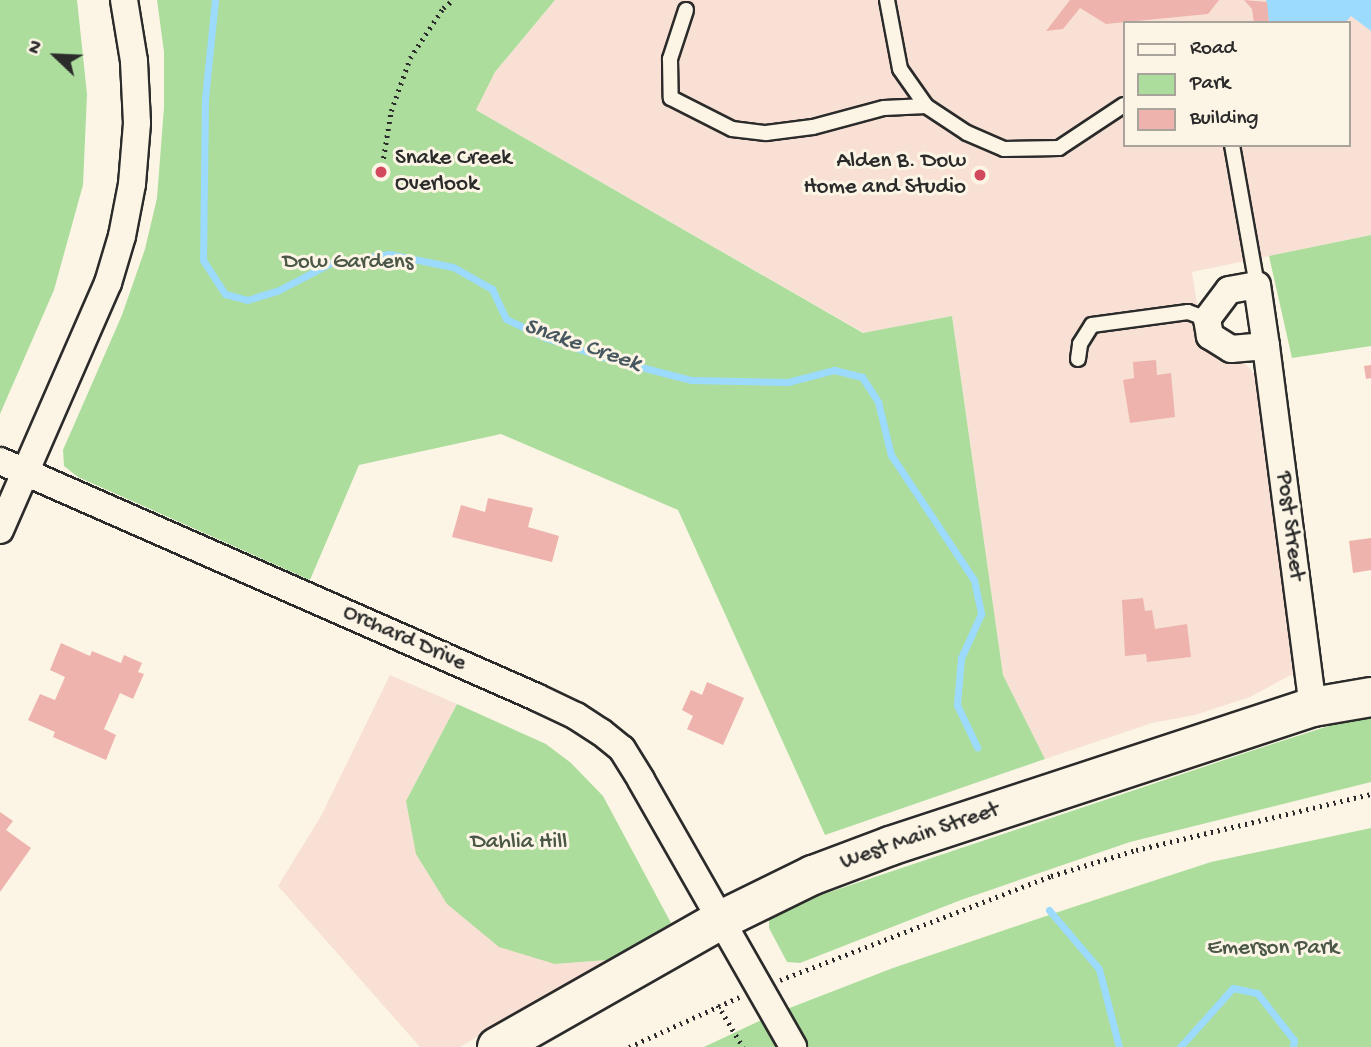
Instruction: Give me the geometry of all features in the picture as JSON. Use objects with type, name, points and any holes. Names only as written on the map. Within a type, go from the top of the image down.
[{"type":"street","points":[[0,530],[108,283],[122,236],[132,184],[137,122],[134,61],[124,0]]},
{"type":"street","points":[[1256,285],[1229,290],[1207,319],[1210,335],[1231,349],[1266,346]]},
{"type":"street","name":"Post Street","points":[[1256,285],[1313,707]]},
{"type":"street","name":"Orchard Drive","points":[[0,461],[576,716],[622,749],[793,1047]]},
{"type":"street","name":"West Main Street","points":[[497,1047],[719,920],[813,875],[890,846],[1313,707],[1371,697]]},
{"type":"lane","points":[[887,0],[900,69],[926,106],[967,133],[1004,149],[1059,148],[1122,106]]},
{"type":"lane","points":[[687,10],[670,58],[671,98],[732,129],[766,134],[813,127],[884,108],[926,106]]},
{"type":"lane","points":[[1232,147],[1256,285]]},
{"type":"lane","points":[[1078,359],[1080,344],[1092,325],[1188,312],[1207,319]]},
{"type":"path","points":[[381,172],[391,111],[410,58],[443,8],[453,0]]},
{"type":"path","points":[[629,1047],[759,988],[960,908],[1051,876],[1210,831],[1371,794]]},
{"type":"path","points":[[718,1005],[743,1047]]},
{"type":"shaded area","name":"Alden B. Dow Home and Studio","points":[[555,0],[1279,0],[1295,21],[1122,21],[1122,147],[1350,147],[1350,21],[1346,21],[1351,15],[1371,31],[1371,235],[1192,272],[1204,346],[1244,362],[1257,377],[1293,674],[1250,697],[1195,715],[1152,723],[1045,759],[1003,675],[952,316],[864,333],[476,110],[495,72]]},
{"type":"shaded area","points":[[390,675],[457,704],[406,801],[555,964],[607,960],[460,1047],[420,1047],[278,886],[321,816]]},
{"type":"green space","points":[[0,0],[77,0],[87,94],[83,185],[54,290],[0,414]]},
{"type":"green space","name":"Dow Gardens","points":[[157,0],[555,0],[495,72],[476,110],[863,333],[952,316],[1003,675],[1045,759],[825,835],[678,510],[501,434],[359,465],[310,580],[78,477],[64,466],[63,450],[122,315],[145,249],[157,198],[164,107],[164,52]]},
{"type":"green space","points":[[1371,235],[1371,346],[1292,358],[1269,256]]},
{"type":"green space","name":"Dahlia Hill","points":[[457,704],[546,744],[571,763],[603,796],[671,923],[607,960],[555,964],[499,947],[447,904],[416,854],[406,801]]},
{"type":"green space","points":[[1371,717],[1371,782],[1130,842],[961,900],[800,963],[787,962],[769,928],[769,918],[818,896],[1257,749],[1332,725]]},
{"type":"green space","name":"Emerson Park","points":[[1371,828],[1371,1047],[704,1047],[774,1014],[893,968],[1055,913],[1211,862]]},
{"type":"water","points":[[1266,0],[1371,0],[1371,31],[1351,16],[1347,21],[1269,21]]},
{"type":"building","points":[[1070,0],[1219,0],[1208,14],[1106,24],[1080,8],[1063,29],[1046,31]]},
{"type":"building","points":[[1244,0],[1267,2],[1269,21],[1254,21],[1252,9]]},
{"type":"building","points":[[1156,360],[1157,375],[1171,373],[1175,417],[1130,423],[1123,380],[1134,378],[1133,362]]},
{"type":"building","points":[[1371,365],[1371,378],[1366,379],[1364,366]]},
{"type":"building","points":[[488,498],[533,508],[528,527],[559,536],[552,562],[452,537],[461,505],[485,512]]},
{"type":"building","points":[[1371,538],[1371,570],[1353,573],[1349,541]]},
{"type":"building","points":[[1143,598],[1145,611],[1152,610],[1155,629],[1187,624],[1191,657],[1147,662],[1146,654],[1125,656],[1122,600]]},
{"type":"building","points":[[61,643],[90,656],[92,651],[121,663],[124,655],[142,663],[138,672],[144,674],[133,699],[120,693],[104,729],[116,735],[106,760],[53,737],[55,732],[28,720],[40,694],[55,700],[65,677],[50,670]]},
{"type":"building","points":[[707,682],[744,698],[723,745],[687,729],[693,716],[682,710],[691,690],[702,695]]},
{"type":"building","points":[[0,812],[13,821],[6,830],[31,848],[0,892]]},
{"type":"waterway","name":"Snake Creek","points":[[215,0],[205,99],[203,260],[225,294],[247,300],[277,291],[331,263],[389,254],[453,267],[492,289],[506,319],[546,338],[610,359],[691,380],[788,382],[834,370],[862,377],[878,402],[891,455],[974,580],[981,614],[961,658],[957,705],[977,747]]},
{"type":"waterway","name":"Snake Creek","points":[[1049,910],[1099,969],[1119,1047]]},
{"type":"waterway","name":"Snake Creek","points":[[1180,1047],[1233,988],[1257,993],[1294,1040],[1293,1047]]},
{"type":"place","name":"Snake Creek Overlook","points":[[381,172]]},
{"type":"place","name":"Alden B. Dow Home and Studio","points":[[980,175]]}]
